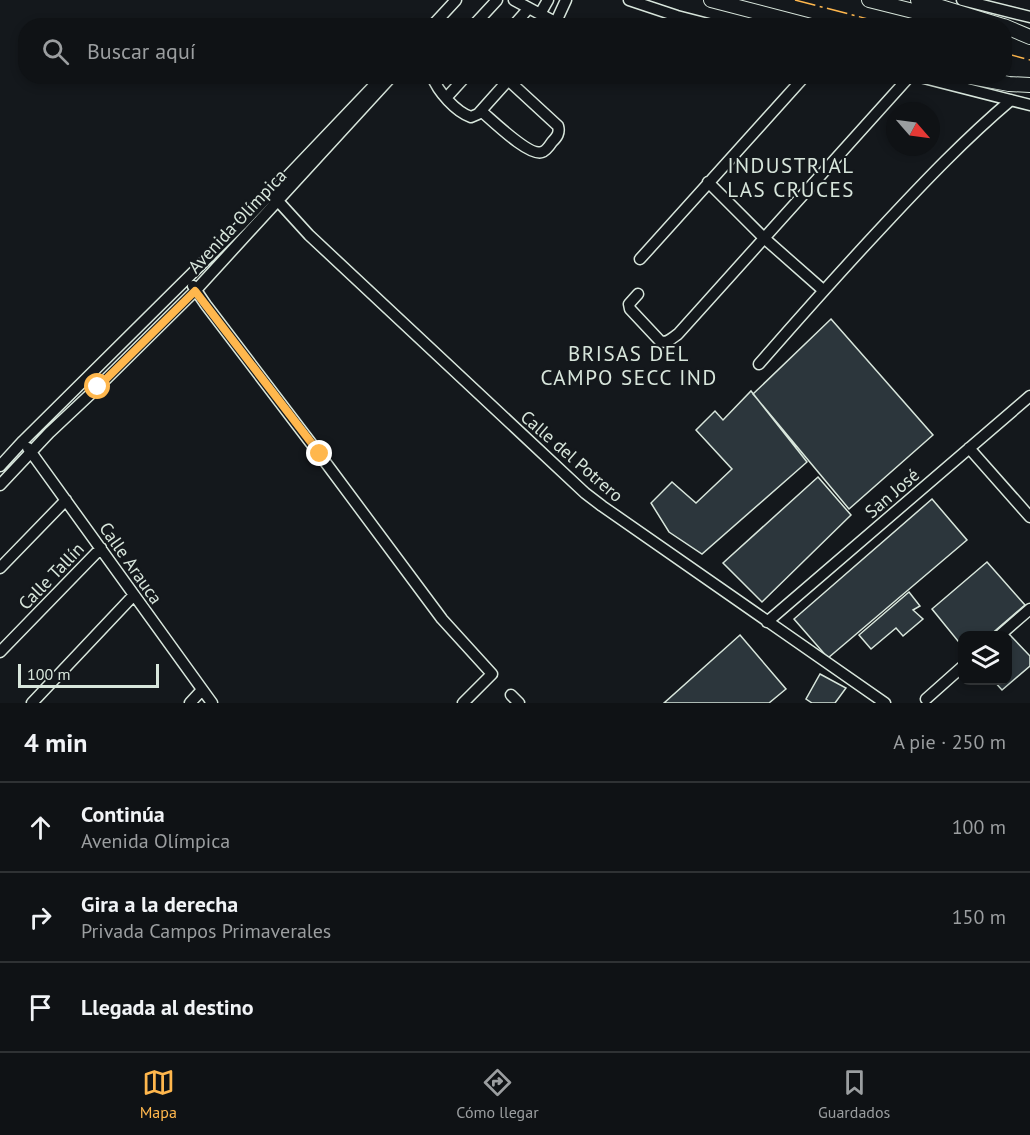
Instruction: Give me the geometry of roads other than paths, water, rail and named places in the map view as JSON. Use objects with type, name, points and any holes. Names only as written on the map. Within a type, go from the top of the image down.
[{"type":"main road","points":[[711,0],[780,18]]},
{"type":"main road","points":[[869,0],[941,18]]},
{"type":"main road","points":[[918,0],[978,18]]},
{"type":"main road","points":[[1012,30],[1030,38]]},
{"type":"main road","points":[[1012,34],[1030,38]]},
{"type":"main road","points":[[1012,78],[1030,84]]},
{"type":"main road","points":[[1012,84],[1030,84]]},
{"type":"street","points":[[439,18],[456,0]]},
{"type":"street","points":[[448,18],[465,0]]},
{"type":"street","points":[[480,18],[497,0]]},
{"type":"street","points":[[514,0],[546,18]]},
{"type":"street","points":[[540,14],[548,0]]},
{"type":"street","points":[[557,18],[566,0]]},
{"type":"street","points":[[629,0],[685,18]]},
{"type":"street","points":[[962,0],[1030,17]]},
{"type":"street","points":[[520,18],[529,8]]},
{"type":"street","name":"Avenida Olímpica","points":[[0,485],[195,291],[273,198],[376,84]]},
{"type":"street","name":"Avenida Olímpica","points":[[0,466],[188,277],[241,225],[273,198],[384,84]]},
{"type":"street","points":[[436,84],[451,104],[471,117],[481,111],[505,84]]},
{"type":"street","points":[[447,97],[459,84]]},
{"type":"street","points":[[481,111],[506,133],[534,152],[542,152],[553,142],[560,129],[516,84]]},
{"type":"street","points":[[640,259],[798,84]]},
{"type":"street","points":[[638,294],[630,304],[630,309],[660,341],[669,341],[678,334],[903,84]]},
{"type":"street","points":[[948,84],[1030,105]]},
{"type":"street","points":[[759,364],[823,290],[964,141],[1011,100]]},
{"type":"street","points":[[708,182],[764,238],[823,290]]},
{"type":"street","name":"Calle del Potrero","points":[[273,198],[309,235],[585,493],[885,703]]},
{"type":"street","points":[[188,277],[195,291],[442,619],[492,674],[464,703]]},
{"type":"street","name":"San José","points":[[767,622],[1030,396]]},
{"type":"street","name":"Calle Arauca","points":[[23,441],[212,703]]},
{"type":"street","points":[[969,448],[1030,517]]},
{"type":"street","points":[[0,568],[66,500]]},
{"type":"street","name":"Calle Tallín","points":[[0,652],[101,548]]},
{"type":"street","points":[[32,703],[134,596]]},
{"type":"street","points":[[1005,631],[1030,609]]},
{"type":"street","points":[[926,699],[958,671]]},
{"type":"street","points":[[190,703],[202,690]]},
{"type":"district","name":"INDUSTRIAL LAS CRUCES","points":[[791,177]]},
{"type":"district","name":"BRISAS DEL CAMPO SECC IND","points":[[629,365]]}]
